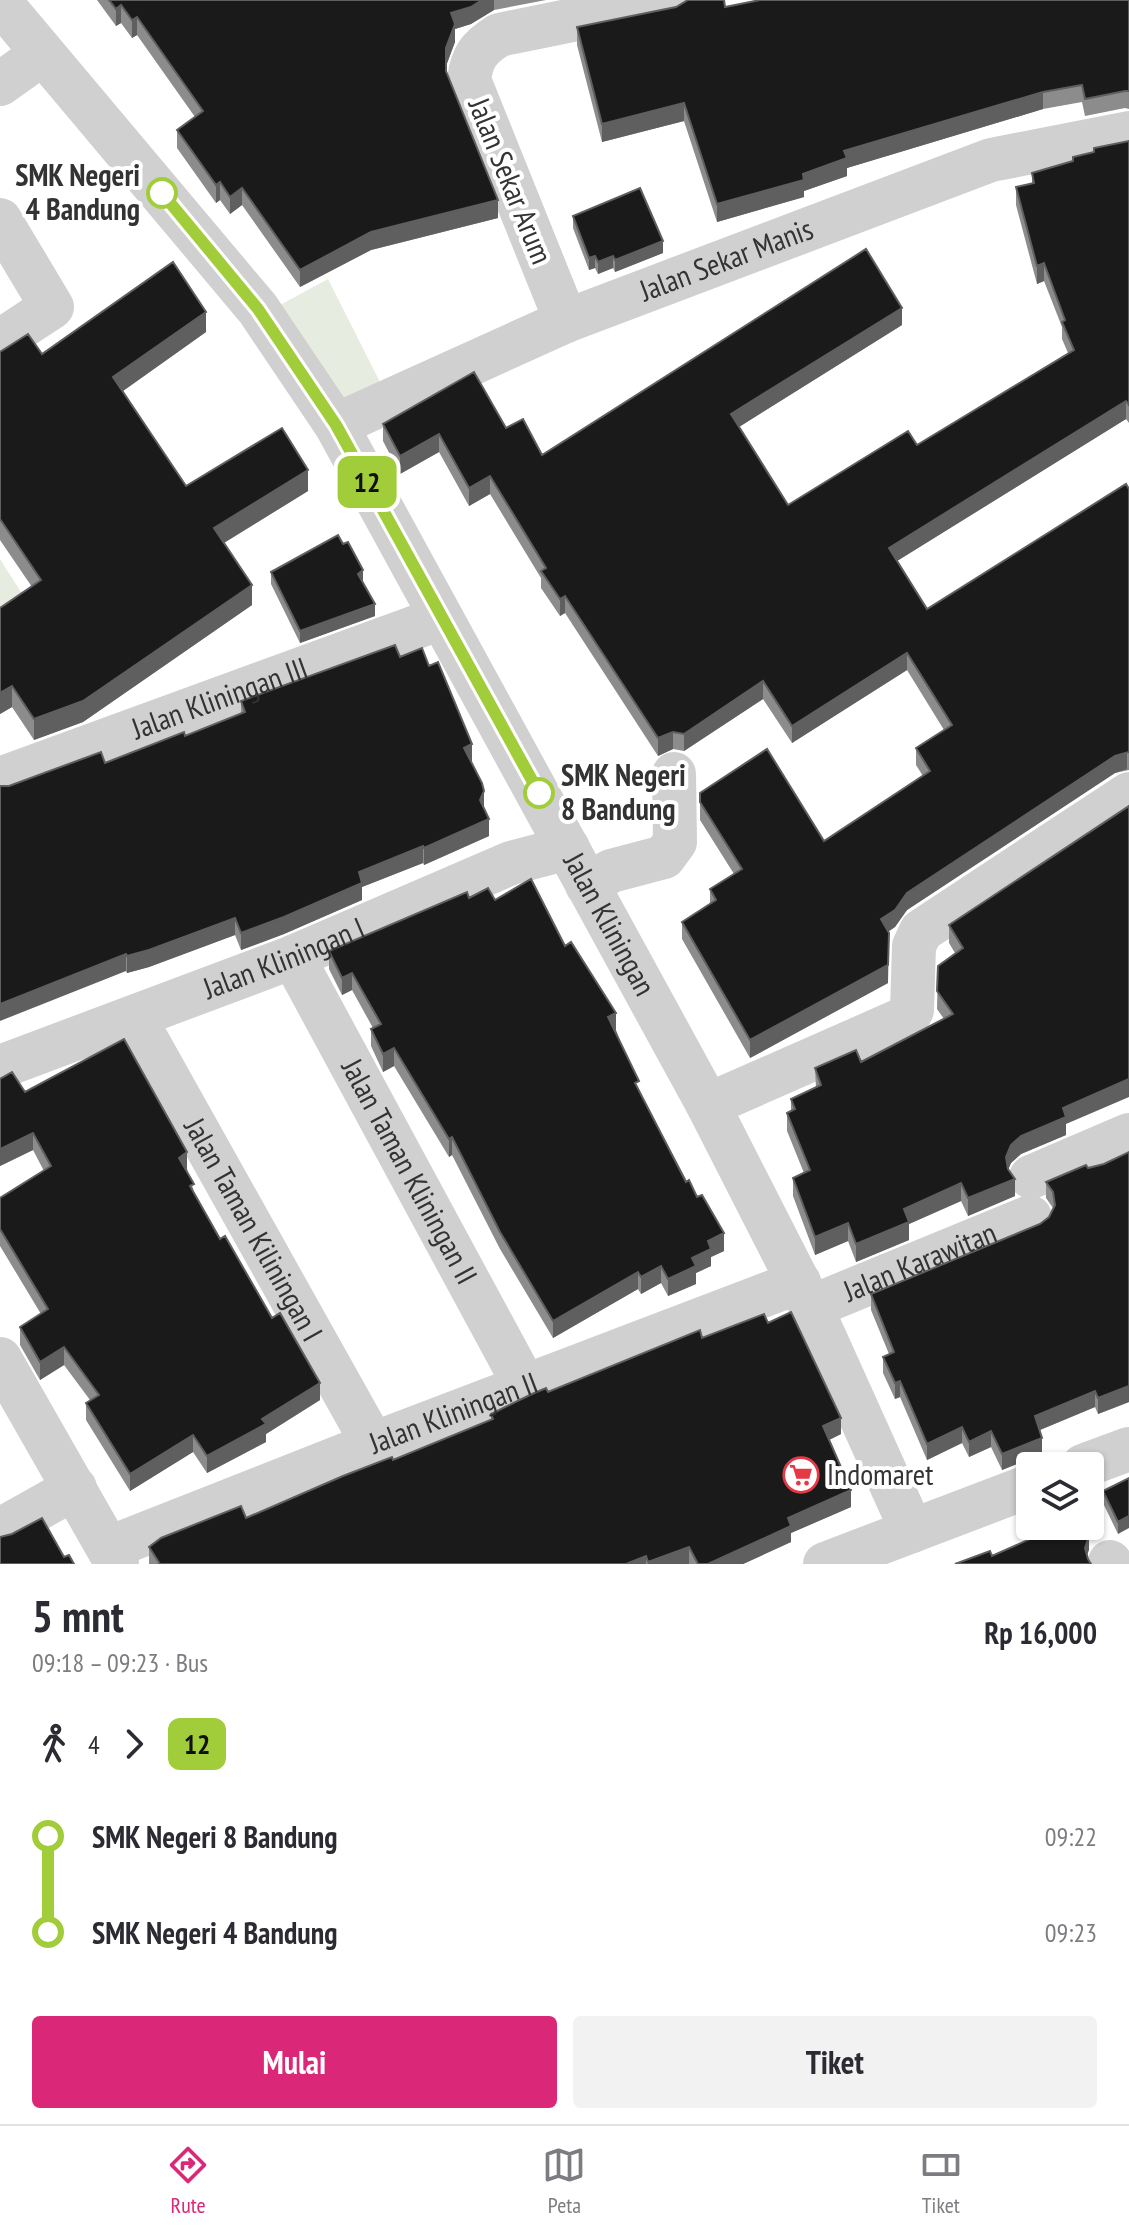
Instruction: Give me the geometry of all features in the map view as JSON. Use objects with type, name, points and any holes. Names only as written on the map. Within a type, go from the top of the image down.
[{"type":"street","name":"Jalan Sekar Arum","points":[[566,321],[469,80],[471,61],[480,47],[499,35],[671,0]]},
{"type":"street","name":"Jalan Kliningan","points":[[0,2],[258,309],[336,425],[708,1105],[805,1295],[912,1531]]},
{"type":"street","points":[[0,84],[42,54]]},
{"type":"street","name":"Jalan Sekar Manis","points":[[336,425],[566,321],[991,160],[1129,133]]},
{"type":"street","points":[[0,220],[52,307],[0,341]]},
{"type":"street","name":"Jalan Kliningan III","points":[[0,779],[441,618]]},
{"type":"street","name":"Jalan Kliningan I","points":[[0,1067],[293,957],[511,863],[611,871],[664,857],[675,842],[674,774]]},
{"type":"street","points":[[708,1105],[908,1017],[912,1010],[914,946],[921,931],[1129,794]]},
{"type":"street","name":"Jalan Taman Kliningan II","points":[[293,957],[525,1386]]},
{"type":"street","name":"Jalan Taman Kiliningan I","points":[[134,1017],[373,1444]]},
{"type":"street","name":"Jalan Karawitan","points":[[805,1295],[1030,1197],[1129,1135]]},
{"type":"street","name":"Jalan Kliningan II","points":[[113,1556],[373,1444],[525,1386],[805,1295]]},
{"type":"street","points":[[0,1359],[113,1556]]},
{"type":"street","points":[[1104,1458],[1129,1449]]},
{"type":"street","points":[[0,1530],[75,1488]]},
{"type":"street","points":[[825,1564],[1016,1491]]},
{"type":"shaded area","points":[[328,279],[382,386],[337,420],[267,312]]},
{"type":"shaded area","points":[[0,559],[26,600],[0,616]]},
{"type":"building","points":[[109,0],[482,0],[451,13],[455,24],[446,48],[446,71],[498,200],[371,232],[300,270],[242,188],[230,197],[220,182],[216,185],[177,130],[203,111],[137,17],[132,20],[121,5],[116,9]]},
{"type":"building","points":[[688,0],[724,0],[725,7],[760,0],[1129,0],[1129,91],[1085,99],[1082,85],[1043,92],[844,151],[847,158],[803,174],[804,180],[717,204],[684,103],[602,124],[577,27],[676,7]]},
{"type":"building","points":[[1129,141],[1129,405],[1126,401],[889,548],[927,609],[1126,484],[1129,489],[1129,752],[1115,756],[907,893],[895,910],[881,919],[889,933],[888,965],[750,1040],[682,922],[716,900],[710,889],[742,869],[700,802],[700,793],[767,749],[824,841],[930,771],[916,748],[952,725],[907,653],[792,726],[763,681],[684,734],[673,732],[658,738],[565,596],[560,599],[541,571],[546,568],[490,476],[469,488],[439,434],[400,456],[383,424],[474,372],[506,428],[523,419],[542,455],[866,249],[902,308],[731,414],[788,505],[908,431],[917,445],[1074,350],[1044,263],[1037,266],[1016,187],[1034,183],[1032,173],[1073,161],[1073,157],[1094,152],[1094,148]]},
{"type":"building","points":[[640,188],[663,241],[615,260],[613,256],[598,262],[595,256],[589,258],[573,216]]},
{"type":"building","points":[[173,262],[206,312],[113,377],[186,486],[282,428],[308,470],[214,528],[252,585],[83,701],[34,719],[12,686],[0,693],[0,608],[41,580],[0,519],[0,352],[28,334],[42,354]]},
{"type":"building","points":[[338,535],[343,544],[348,542],[363,570],[358,574],[375,604],[300,631],[271,572]]},
{"type":"building","points":[[395,645],[400,657],[422,648],[429,666],[438,662],[472,744],[464,748],[482,783],[484,791],[480,800],[489,819],[359,872],[362,883],[284,917],[241,933],[235,918],[149,950],[126,954],[0,1004],[0,786],[9,786],[101,752],[105,763],[184,732],[185,736],[245,712],[241,701]]},
{"type":"building","points":[[1129,806],[1129,1079],[1063,1108],[1066,1117],[1021,1136],[1011,1145],[1006,1157],[1008,1169],[1015,1179],[968,1198],[961,1183],[904,1209],[909,1222],[856,1244],[848,1223],[815,1237],[793,1178],[810,1170],[787,1113],[795,1109],[791,1099],[821,1085],[815,1068],[856,1050],[861,1062],[953,1014],[937,991],[938,966],[963,948],[949,925]]},
{"type":"building","points":[[531,879],[565,946],[571,942],[616,1013],[608,1017],[639,1081],[635,1083],[686,1182],[689,1180],[697,1197],[702,1195],[724,1233],[708,1241],[711,1249],[692,1258],[696,1266],[668,1279],[661,1266],[641,1277],[638,1272],[553,1321],[500,1232],[452,1137],[449,1139],[394,1048],[383,1054],[371,1029],[381,1024],[352,973],[342,978],[329,951],[467,892],[469,898],[488,888],[495,900]]},
{"type":"building","points":[[124,1039],[187,1152],[179,1158],[194,1184],[190,1186],[220,1239],[225,1236],[272,1318],[280,1313],[320,1383],[262,1419],[266,1424],[207,1456],[193,1435],[130,1474],[86,1403],[99,1395],[64,1347],[40,1362],[20,1327],[48,1309],[0,1229],[0,1198],[51,1166],[33,1133],[0,1149],[0,1079],[12,1072],[25,1092]]},
{"type":"building","points":[[1129,1152],[1129,1386],[1098,1398],[1095,1391],[1035,1416],[1042,1438],[1002,1454],[991,1431],[969,1442],[962,1427],[927,1444],[900,1381],[895,1383],[883,1357],[894,1352],[871,1294],[1040,1224],[1049,1217],[1055,1205],[1053,1192],[1046,1182],[1086,1165],[1088,1168],[1104,1164]]},
{"type":"building","points":[[791,1312],[841,1418],[823,1426],[851,1490],[788,1518],[791,1526],[708,1564],[698,1564],[689,1547],[648,1562],[646,1556],[626,1564],[160,1564],[149,1547],[161,1538],[241,1506],[246,1518],[343,1476],[392,1457],[393,1460],[493,1419],[491,1414],[546,1388],[548,1392],[700,1330],[702,1338],[764,1314],[768,1323]]},
{"type":"building","points":[[1129,1478],[1129,1516],[1118,1522],[1104,1490]]},
{"type":"building","points":[[42,1518],[64,1557],[69,1555],[74,1564],[0,1564],[0,1537]]},
{"type":"building","points":[[1028,1540],[1088,1540],[1085,1548],[1091,1564],[955,1564],[990,1551],[992,1556]]},
{"type":"bus line","name":"12","points":[[162,193],[258,309],[336,425],[539,793]]},
{"type":"place","name":"SMK Negeri 4 Bandung","points":[[162,193]]},
{"type":"place","name":"SMK Negeri 8 Bandung","points":[[539,793]]},
{"type":"place","name":"Indomaret","points":[[801,1475]]}]
